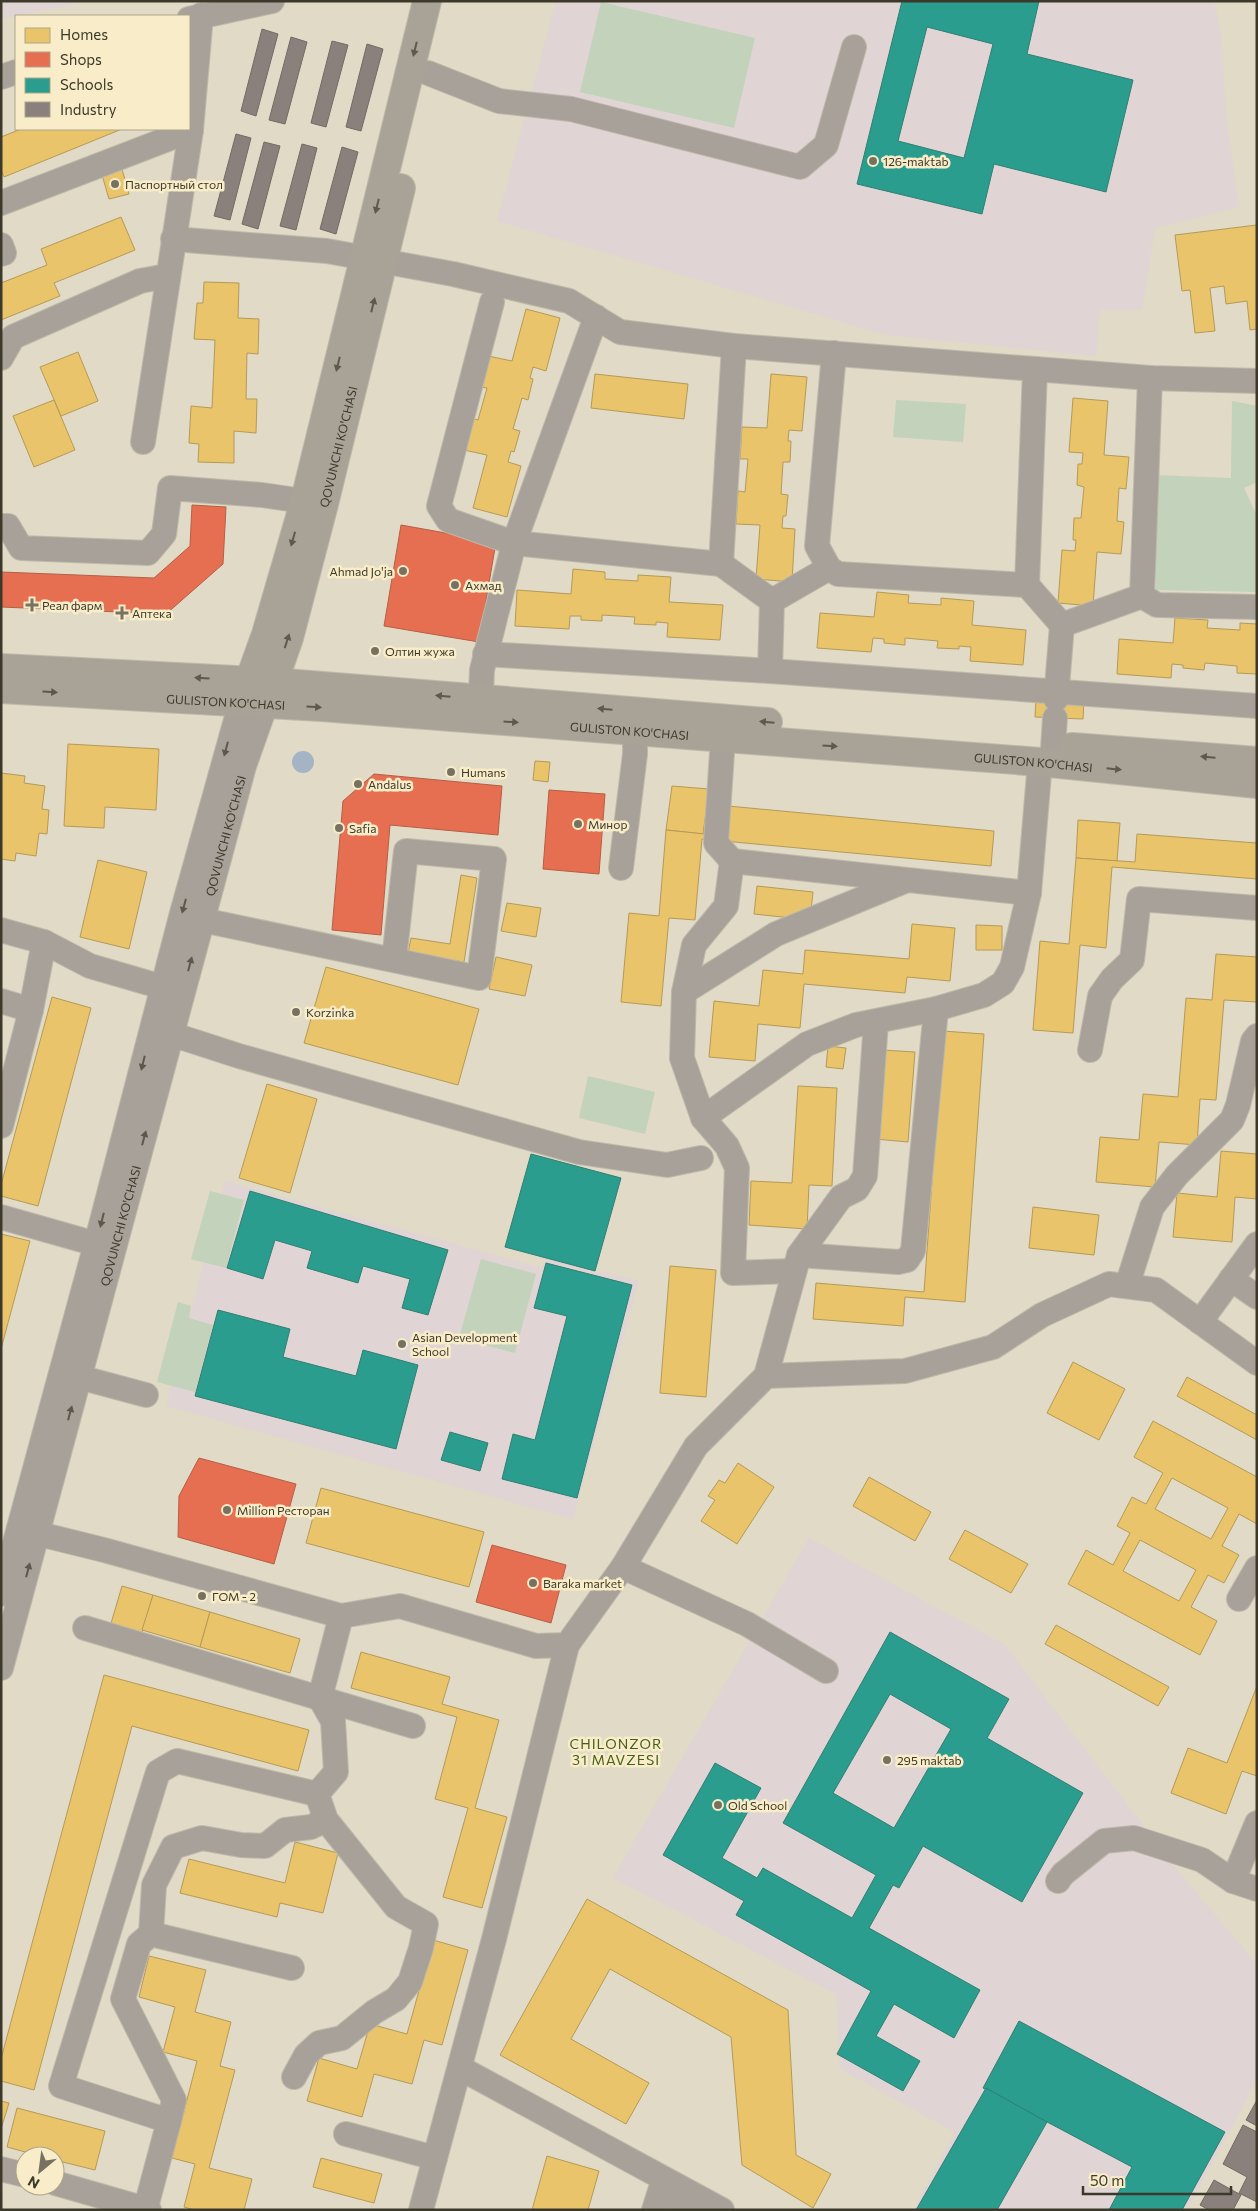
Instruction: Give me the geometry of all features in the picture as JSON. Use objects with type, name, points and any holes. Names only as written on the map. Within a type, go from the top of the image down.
[{"type":"main road","name":"QOVUNCHI KO'CHASI","points":[[374,260],[427,1]]},
{"type":"main road","name":"QOVUNCHI KO'CHASI","points":[[257,693],[266,634],[314,502],[374,260],[428,73],[444,1]]},
{"type":"main road","name":"GULISTON KO'CHASI","points":[[1,668],[257,693],[480,709],[1049,757],[1257,784]]},
{"type":"main road","name":"GULISTON KO'CHASI","points":[[1,689],[257,693]]},
{"type":"main road","name":"GULISTON KO'CHASI","points":[[480,709],[635,730],[723,738],[1049,757],[1257,761]]},
{"type":"street","points":[[143,442],[167,276],[191,130],[195,17],[272,1]]},
{"type":"street","points":[[428,73],[499,101],[571,109],[800,167],[826,145],[854,47]]},
{"type":"street","points":[[1,77],[15,72]]},
{"type":"street","points":[[1,203],[191,130]]},
{"type":"street","points":[[173,239],[327,251],[453,274],[569,301],[620,332],[734,346],[1150,378],[1257,381]]},
{"type":"street","points":[[1,245],[4,253],[1,254]]},
{"type":"street","points":[[1,358],[12,337],[140,281],[167,276]]},
{"type":"street","points":[[492,302],[439,506],[448,520],[514,543],[721,564],[772,601]]},
{"type":"street","points":[[480,709],[482,670],[485,654],[514,543],[596,317]]},
{"type":"street","points":[[721,564],[734,346]]},
{"type":"street","points":[[834,353],[817,546],[829,568],[838,574],[1027,584]]},
{"type":"street","points":[[703,1118],[807,1044],[856,1025],[936,1009],[984,995],[1003,983],[1012,967],[1029,893],[1049,757],[1056,703],[1062,625],[1027,584],[1035,369]]},
{"type":"street","points":[[1142,596],[1150,378]]},
{"type":"street","points":[[1,526],[8,526],[21,548],[148,553],[164,534],[170,488],[314,502]]},
{"type":"street","points":[[772,601],[829,568]]},
{"type":"street","points":[[1062,625],[1142,596],[1157,604],[1257,607]]},
{"type":"street","points":[[770,671],[772,601]]},
{"type":"street","points":[[485,654],[770,671],[1056,703],[1257,706]]},
{"type":"street","name":"QOVUNCHI KO'CHASI","points":[[28,1531],[80,1377],[105,1247],[171,1034],[172,990],[202,920],[244,766],[257,693]]},
{"type":"street","name":"QOVUNCHI KO'CHASI","points":[[1,1668],[7,1603],[105,1247],[172,990],[229,741],[257,693]]},
{"type":"street","points":[[621,868],[635,730]]},
{"type":"street","points":[[723,738],[716,843],[732,862],[1029,893]]},
{"type":"street","points":[[202,920],[479,978],[494,859],[406,851],[394,960]]},
{"type":"street","points":[[732,862],[726,906],[694,945],[684,992],[682,1058],[703,1118],[727,1146],[737,1168],[733,1273],[797,1263],[898,1262],[907,1260],[913,1251],[936,1009]]},
{"type":"street","points":[[684,992],[776,934],[905,881]]},
{"type":"street","points":[[1090,1050],[1100,996],[1112,979],[1132,960],[1140,899],[1257,908]]},
{"type":"street","points":[[1,930],[44,942],[90,966],[172,990]]},
{"type":"street","points":[[3,1115],[31,1010],[44,942]]},
{"type":"street","points":[[1,1001],[31,1010]]},
{"type":"street","points":[[421,2210],[460,2068],[567,1645],[623,1567],[696,1446],[766,1376],[797,1263],[841,1197],[857,1189],[865,1176],[876,1022]]},
{"type":"street","points":[[171,1034],[249,1059],[579,1152],[667,1165],[701,1158]]},
{"type":"street","points":[[1127,1286],[1152,1207],[1177,1176],[1232,1120],[1238,1105],[1253,1041],[1257,1036]]},
{"type":"street","points":[[1,1217],[105,1247]]},
{"type":"street","points":[[1200,1322],[1257,1244]]},
{"type":"street","points":[[1231,1279],[1257,1297]]},
{"type":"street","points":[[766,1376],[905,1371],[993,1347],[1042,1315],[1109,1284],[1156,1290],[1257,1363]]},
{"type":"street","points":[[80,1377],[146,1395]]},
{"type":"street","points":[[28,1531],[340,1616],[400,1606],[536,1646],[567,1645]]},
{"type":"street","points":[[623,1567],[747,1624],[826,1671]]},
{"type":"street","points":[[1240,1599],[1257,1568]]},
{"type":"street","points":[[317,1794],[336,1772],[333,1721],[320,1698],[340,1616]]},
{"type":"street","points":[[85,1628],[413,1726]]},
{"type":"street","points":[[169,2120],[61,2086],[158,1772],[177,1761],[317,1794]]},
{"type":"street","points":[[294,2077],[306,2055],[319,2043],[342,2038],[374,2012],[396,1999],[410,1982],[421,1948],[426,1924],[396,1907],[326,1820],[317,1794]]},
{"type":"street","points":[[65,2188],[93,2202],[147,2209],[174,2100],[123,1999],[139,1944],[151,1934],[154,1885],[173,1847],[202,1838],[241,1845],[265,1846],[285,1830],[311,1827],[326,1820]]},
{"type":"street","points":[[1233,1881],[1257,1823]]},
{"type":"street","points":[[1058,1881],[1063,1874],[1104,1841],[1134,1838],[1202,1860],[1233,1881],[1257,1889]]},
{"type":"street","points":[[151,1934],[292,1968]]},
{"type":"street","points":[[460,2068],[722,2210]]},
{"type":"street","points":[[346,2134],[435,2158]]},
{"type":"street","points":[[1,2169],[15,2172]]},
{"type":"street","points":[[654,2210],[660,2191],[694,2210]]},
{"type":"shaded area","points":[[1,1],[88,1],[15,15],[1,19]]},
{"type":"shaded area","name":"126-maktab","points":[[556,1],[1214,1],[1221,31],[1226,114],[1239,207],[1155,228],[1142,310],[1100,310],[1096,356],[887,335],[497,221]]},
{"type":"shaded area","name":"Asian Development School","points":[[225,1181],[542,1268],[546,1258],[639,1281],[573,1519],[166,1406]]},
{"type":"shaded area","name":"295 maktab","points":[[809,1538],[1005,1645],[1181,1875],[1257,1964],[1257,2080],[1187,2210],[913,2210],[955,2132],[840,2069],[836,1994],[613,1878]]},
{"type":"green space","points":[[601,2],[755,38],[734,128],[580,92]]},
{"type":"green space","points":[[896,400],[966,404],[963,442],[893,437]]},
{"type":"green space","points":[[1232,401],[1257,406],[1257,482],[1244,488],[1257,516],[1257,592],[1156,590],[1155,475],[1231,478]]},
{"type":"green space","points":[[588,1076],[655,1092],[645,1134],[579,1118]]},
{"type":"green space","points":[[210,1191],[244,1200],[226,1268],[191,1259]]},
{"type":"green space","points":[[481,1259],[536,1274],[515,1353],[459,1338]]},
{"type":"green space","points":[[178,1302],[191,1306],[189,1318],[213,1325],[195,1392],[157,1382]]},
{"type":"water","points":[[303,751],[311,754],[314,762],[311,770],[303,773],[295,770],[292,762],[295,754]]},
{"type":"building: Homes","points":[[18,130],[120,130],[4,177],[1,170],[1,137]]},
{"type":"building: Homes","name":"Паспортный стол","points":[[122,169],[129,194],[109,199],[102,175]]},
{"type":"building: Homes","points":[[121,217],[135,250],[54,283],[60,296],[1,320],[1,283],[47,265],[41,249]]},
{"type":"building: Homes","points":[[1257,225],[1257,329],[1250,330],[1247,301],[1226,304],[1224,286],[1210,288],[1215,331],[1195,333],[1190,290],[1182,291],[1175,235]]},
{"type":"building: Homes","points":[[204,282],[239,283],[238,318],[259,319],[258,354],[247,353],[246,399],[257,399],[256,433],[234,431],[234,463],[198,462],[199,444],[189,443],[191,406],[212,408],[215,340],[194,339],[197,303],[203,303]]},
{"type":"building: Homes","points":[[526,309],[560,318],[546,371],[533,367],[530,378],[533,379],[528,400],[522,398],[513,429],[520,431],[514,452],[511,451],[508,462],[521,466],[507,517],[473,508],[487,455],[464,450],[472,418],[478,420],[487,388],[480,387],[488,356],[512,361]]},
{"type":"building: Homes","points":[[78,352],[98,401],[61,416],[40,367]]},
{"type":"building: Homes","points":[[595,374],[688,384],[684,419],[591,408]]},
{"type":"building: Homes","points":[[771,374],[807,377],[802,431],[789,430],[788,441],[791,441],[790,462],[783,462],[781,494],[788,495],[786,516],[783,516],[782,528],[795,529],[792,582],[756,579],[760,525],[736,524],[738,491],[745,492],[748,459],[740,459],[742,427],[767,428]]},
{"type":"building: Homes","points":[[1073,398],[1108,401],[1104,455],[1129,457],[1126,489],[1119,488],[1117,521],[1124,522],[1121,554],[1097,552],[1093,606],[1058,603],[1062,550],[1075,551],[1076,540],[1073,540],[1074,518],[1081,518],[1084,487],[1077,485],[1078,464],[1082,464],[1083,453],[1069,452]]},
{"type":"building: Homes","points":[[54,400],[75,450],[34,467],[13,416]]},
{"type":"building: Homes","points":[[573,569],[605,572],[605,579],[638,581],[638,575],[671,577],[669,602],[723,605],[720,640],[667,637],[668,623],[656,622],[656,625],[634,624],[635,617],[602,615],[602,621],[581,620],[581,616],[570,616],[569,629],[515,626],[517,590],[571,594]]},
{"type":"building: Homes","points":[[877,592],[909,595],[908,603],[941,605],[941,598],[974,601],[972,625],[1026,630],[1023,665],[970,661],[971,647],[959,646],[959,649],[937,648],[938,641],[905,638],[905,645],[884,643],[884,639],[873,638],[871,652],[817,648],[820,613],[874,617]]},
{"type":"building: Homes","points":[[1175,618],[1208,620],[1207,628],[1240,630],[1240,623],[1257,624],[1257,674],[1237,673],[1237,666],[1205,663],[1204,670],[1183,668],[1183,665],[1172,664],[1171,678],[1117,674],[1119,639],[1173,643]]},
{"type":"building: Homes","points":[[1036,698],[1084,700],[1083,719],[1035,717]]},
{"type":"building: Homes","points":[[68,744],[159,749],[156,810],[105,807],[104,828],[64,826]]},
{"type":"building: Homes","points":[[535,761],[550,762],[548,782],[533,780]]},
{"type":"building: Homes","points":[[1,773],[25,776],[24,783],[45,786],[42,809],[49,810],[47,834],[39,833],[36,856],[16,853],[15,861],[1,859]]},
{"type":"building: Homes","points":[[672,786],[709,789],[703,834],[666,830]]},
{"type":"building: Homes","points":[[728,806],[994,831],[991,866],[702,839],[695,920],[669,918],[661,1006],[621,1002],[629,913],[659,916],[666,830],[725,836]]},
{"type":"building: Homes","points":[[1078,820],[1120,823],[1117,861],[1076,858]]},
{"type":"building: Homes","points":[[1137,834],[1257,843],[1257,879],[1112,867],[1106,948],[1080,945],[1073,1033],[1033,1030],[1040,941],[1069,944],[1076,858],[1135,862]]},
{"type":"building: Homes","points":[[98,860],[147,872],[129,949],[80,937]]},
{"type":"building: Homes","points":[[461,875],[477,878],[464,962],[408,953],[411,938],[450,944]]},
{"type":"building: Homes","points":[[757,886],[813,892],[810,920],[754,914]]},
{"type":"building: Homes","points":[[507,903],[541,908],[536,937],[501,931]]},
{"type":"building: Homes","points":[[912,924],[955,928],[950,981],[907,977],[905,993],[804,984],[800,1028],[758,1024],[755,1061],[709,1057],[714,1001],[759,1006],[763,970],[803,974],[805,950],[909,959]]},
{"type":"building: Homes","points":[[976,925],[1002,926],[1002,950],[976,950]]},
{"type":"building: Homes","points":[[1216,954],[1257,957],[1257,1002],[1224,1000],[1216,1100],[1200,1099],[1197,1145],[1159,1142],[1155,1187],[1096,1182],[1100,1137],[1139,1140],[1143,1094],[1178,1097],[1186,998],[1212,1000]]},
{"type":"building: Homes","points":[[496,957],[532,965],[525,996],[489,989]]},
{"type":"building: Homes","points":[[326,967],[479,1009],[458,1085],[304,1043]]},
{"type":"building: Homes","points":[[52,997],[91,1008],[38,1206],[1,1196],[1,1185]]},
{"type":"building: Homes","points":[[943,1031],[984,1034],[965,1302],[905,1297],[903,1326],[813,1319],[816,1283],[924,1292]]},
{"type":"building: Homes","points":[[828,1046],[846,1048],[843,1069],[826,1067]]},
{"type":"building: Homes","points":[[882,1050],[915,1052],[908,1142],[875,1139]]},
{"type":"building: Homes","points":[[267,1084],[317,1099],[290,1193],[239,1178]]},
{"type":"building: Homes","points":[[798,1086],[837,1088],[832,1186],[809,1185],[807,1229],[749,1225],[751,1181],[792,1183]]},
{"type":"building: Homes","points":[[1221,1151],[1257,1154],[1257,1199],[1235,1197],[1232,1242],[1173,1237],[1177,1193],[1217,1197]]},
{"type":"building: Homes","points":[[1033,1207],[1099,1215],[1094,1255],[1029,1248]]},
{"type":"building: Homes","points":[[1,1234],[30,1241],[1,1349]]},
{"type":"building: Homes","points":[[670,1266],[716,1270],[706,1397],[660,1393]]},
{"type":"building: Homes","points":[[1073,1362],[1125,1389],[1099,1440],[1047,1413]]},
{"type":"building: Homes","points":[[1187,1377],[1257,1415],[1257,1440],[1177,1396]]},
{"type":"building: Homes","points":[[1153,1421],[1257,1477],[1257,1524],[1239,1514],[1222,1546],[1239,1555],[1224,1583],[1208,1575],[1191,1607],[1217,1621],[1200,1655],[1068,1584],[1086,1550],[1113,1565],[1130,1533],[1117,1526],[1132,1497],[1146,1504],[1163,1473],[1134,1457]],"holes":[[[1172,1478],[1228,1508],[1211,1539],[1155,1509]],[[1140,1540],[1196,1570],[1179,1601],[1123,1571]]]},
{"type":"building: Homes","points":[[738,1463],[774,1487],[737,1544],[701,1521],[715,1500],[708,1496],[719,1480],[725,1483]]},
{"type":"building: Homes","points":[[869,1477],[931,1512],[915,1541],[853,1506]]},
{"type":"building: Homes","points":[[321,1488],[484,1532],[469,1587],[306,1543]]},
{"type":"building: Homes","points":[[965,1530],[1028,1564],[1011,1593],[949,1559]]},
{"type":"building: Homes","points":[[122,1586],[153,1595],[138,1647],[107,1637]]},
{"type":"building: Homes","points":[[153,1595],[210,1612],[200,1647],[142,1630]]},
{"type":"building: Homes","points":[[210,1612],[300,1639],[290,1673],[200,1647]]},
{"type":"building: Homes","points":[[1056,1625],[1169,1687],[1158,1706],[1045,1644]]},
{"type":"building: Homes","points":[[361,1652],[450,1677],[442,1704],[499,1720],[475,1808],[507,1817],[482,1908],[443,1897],[468,1808],[435,1799],[457,1717],[351,1688]]},
{"type":"building: Homes","points":[[104,1675],[309,1730],[298,1771],[132,1726],[34,2090],[1,2081],[1,2059]]},
{"type":"building: Homes","points":[[1257,1686],[1257,1776],[1242,1771],[1226,1814],[1171,1793],[1188,1748],[1227,1763]]},
{"type":"building: Homes","points":[[295,1842],[338,1853],[323,1913],[280,1903],[277,1917],[180,1893],[189,1859],[285,1883]]},
{"type":"building: Homes","points":[[587,1899],[788,2010],[796,2155],[831,2174],[813,2208],[742,2165],[731,2037],[610,1969],[571,2039],[649,2083],[626,2124],[500,2055]]},
{"type":"building: Homes","points":[[433,1940],[468,1950],[442,2045],[424,2040],[412,2084],[374,2074],[362,2117],[307,2101],[319,2058],[357,2069],[370,2024],[407,2034]]},
{"type":"building: Homes","points":[[149,1956],[206,1970],[195,2012],[231,2022],[220,2066],[235,2070],[209,2168],[252,2179],[244,2210],[195,2210],[184,2207],[195,2164],[172,2158],[197,2061],[163,2052],[175,2007],[139,1997]]},
{"type":"building: Homes","points":[[1,2101],[9,2103],[1,2129]]},
{"type":"building: Homes","points":[[17,2108],[105,2131],[95,2170],[65,2162],[65,2146],[15,2146],[15,2149],[7,2147]]},
{"type":"building: Homes","points":[[547,2156],[599,2171],[588,2210],[532,2210]]},
{"type":"building: Homes","points":[[321,2158],[382,2174],[374,2203],[313,2187]]},
{"type":"building: Shops","points":[[192,505],[226,507],[223,564],[166,614],[1,607],[1,572],[154,578],[190,546]]},
{"type":"building: Shops","points":[[401,525],[496,542],[479,642],[384,626]]},
{"type":"building: Shops","points":[[374,774],[502,786],[498,835],[390,825],[381,935],[332,930],[343,801]]},
{"type":"building: Shops","points":[[549,790],[605,794],[599,874],[543,869]]},
{"type":"building: Shops","points":[[199,1458],[296,1484],[274,1564],[178,1537],[179,1496]]},
{"type":"building: Shops","points":[[492,1545],[566,1565],[551,1623],[476,1602]]},
{"type":"building: Schools","points":[[902,1],[1039,1],[1027,54],[1133,80],[1106,192],[994,164],[982,214],[857,184]],"holes":[[[927,27],[993,44],[964,158],[898,141]]]},
{"type":"building: Schools","points":[[531,1154],[621,1178],[595,1271],[505,1247]]},
{"type":"building: Schools","points":[[250,1191],[448,1250],[428,1315],[402,1308],[410,1279],[363,1266],[358,1283],[307,1268],[312,1251],[275,1240],[263,1279],[227,1268]]},
{"type":"building: Schools","points":[[546,1263],[632,1285],[577,1498],[502,1479],[513,1434],[535,1440],[567,1316],[534,1308]]},
{"type":"building: Schools","points":[[218,1310],[290,1329],[283,1357],[356,1376],[363,1350],[418,1365],[396,1449],[195,1396]]},
{"type":"building: Schools","points":[[450,1432],[488,1443],[480,1471],[441,1460]]},
{"type":"building: Schools","points":[[890,1632],[1009,1699],[987,1738],[1083,1793],[1022,1902],[923,1846],[899,1888],[893,1885],[869,1928],[980,1990],[954,2038],[894,2004],[876,2036],[920,2061],[903,2091],[837,2054],[871,1991],[736,1915],[744,1901],[663,1855],[715,1763],[761,1788],[722,1858],[757,1878],[763,1868],[852,1918],[876,1875],[783,1823]],"holes":[[[890,1694],[951,1729],[894,1828],[833,1793]]]},
{"type":"building: Schools","points":[[1019,2021],[1225,2132],[1182,2210],[1109,2210],[1132,2167],[983,2088]]},
{"type":"building: Schools","points":[[986,2088],[1047,2122],[997,2210],[916,2210]]},
{"type":"building: Industry","points":[[262,29],[278,34],[256,116],[241,111]]},
{"type":"building: Industry","points":[[291,37],[307,42],[285,124],[269,120]]},
{"type":"building: Industry","points":[[332,41],[348,45],[326,127],[311,123]]},
{"type":"building: Industry","points":[[367,44],[383,49],[361,131],[346,127]]},
{"type":"building: Industry","points":[[236,134],[251,138],[230,220],[214,216]]},
{"type":"building: Industry","points":[[264,142],[280,146],[258,229],[242,224]]},
{"type":"building: Industry","points":[[302,144],[317,148],[296,230],[280,226]]},
{"type":"building: Industry","points":[[342,147],[358,152],[336,234],[320,229]]},
{"type":"building: Industry","points":[[1257,2100],[1257,2126],[1246,2120]]},
{"type":"building: Industry","points":[[1243,2125],[1257,2132],[1257,2202],[1239,2193],[1247,2177],[1223,2164]]},
{"type":"building: Industry","points":[[1214,2180],[1241,2195],[1233,2210],[1209,2210],[1200,2205]]},
{"type":"place","name":"126-maktab","points":[[873,161]]},
{"type":"place","name":"Паспортный стол","points":[[115,184]]},
{"type":"place","name":"Ahmad Jo'ja","points":[[403,571]]},
{"type":"place","name":"Ахмад","points":[[455,585]]},
{"type":"place","name":"Реал фарм","points":[[32,605]]},
{"type":"place","name":"Аптека","points":[[122,613]]},
{"type":"place","name":"Олтин жужа","points":[[375,651]]},
{"type":"place","name":"Humans","points":[[451,772]]},
{"type":"place","name":"Andalus","points":[[358,784]]},
{"type":"place","name":"Минор","points":[[578,824]]},
{"type":"place","name":"Safia","points":[[339,828]]},
{"type":"place","name":"Korzinka","points":[[296,1012]]},
{"type":"place","name":"Asian Development School","points":[[402,1344]]},
{"type":"place","name":"Million Ресторан","points":[[227,1510]]},
{"type":"place","name":"Baraka market","points":[[533,1583]]},
{"type":"place","name":"ГОМ - 2","points":[[202,1596]]},
{"type":"place","name":"295 maktab","points":[[887,1760]]},
{"type":"place","name":"Old School","points":[[718,1805]]},
{"type":"district","name":"CHILONZOR 31 MAVZESI","points":[[616,1752]]}]
